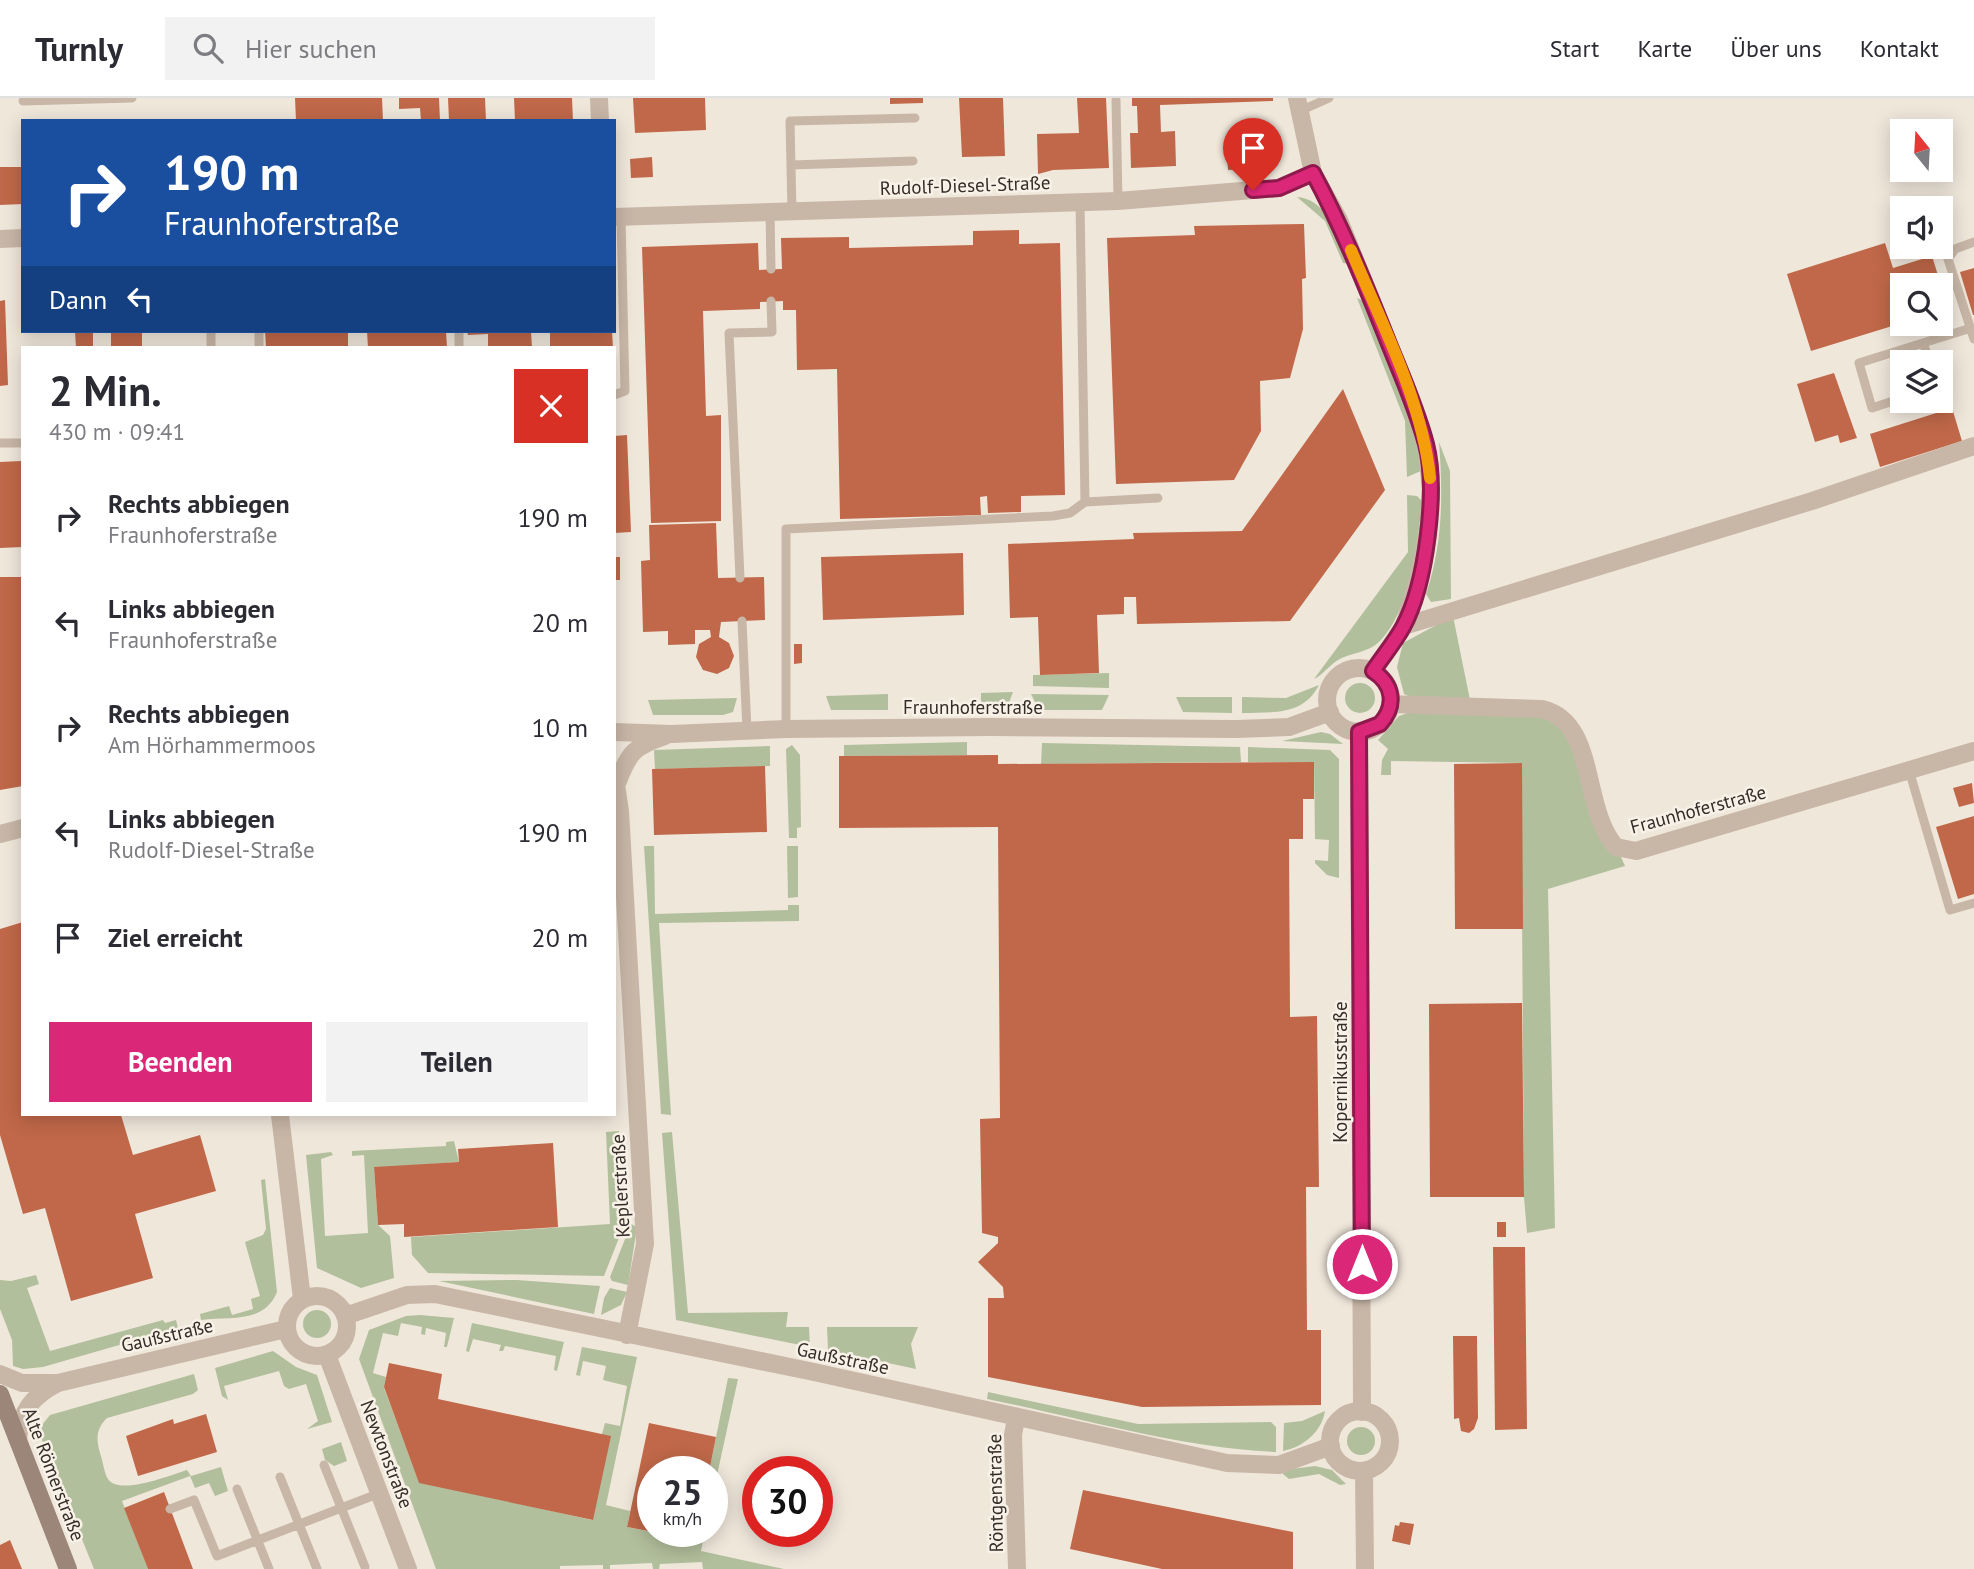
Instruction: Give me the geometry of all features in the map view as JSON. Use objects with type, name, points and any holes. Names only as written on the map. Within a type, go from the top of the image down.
[{"type":"main road","name":"Alte Römerstraße","points":[[0,1394],[68,1569]]},
{"type":"street","points":[[599,98],[600,119]]},
{"type":"street","points":[[1299,105],[1313,173],[1349,245],[1426,445],[1431,489],[1428,531],[1404,626],[1373,671]]},
{"type":"street","name":"Rudolf-Diesel-Straße","points":[[618,217],[1118,201],[1279,188],[1313,173]]},
{"type":"street","points":[[0,239],[21,238]]},
{"type":"street","points":[[1404,626],[1799,505],[1974,446]]},
{"type":"street","points":[[1356,668],[1373,671],[1387,684],[1391,704],[1380,724],[1359,732],[1341,726],[1329,712],[1328,695],[1334,680],[1356,668]]},
{"type":"street","name":"Fraunhoferstraße","points":[[1391,704],[1542,709],[1562,717],[1575,731],[1603,828],[1616,847],[1636,852],[1974,751]]},
{"type":"street","name":"Fraunhoferstraße","points":[[616,732],[672,734],[786,729],[1236,729],[1289,727],[1329,712]]},
{"type":"street","name":"Kopernikusstraße","points":[[1359,732],[1362,1412]]},
{"type":"street","name":"Keplerstraße","points":[[627,1335],[645,1244],[616,776],[627,757],[645,743],[672,734]]},
{"type":"street","points":[[0,834],[21,829]]},
{"type":"street","points":[[280,1116],[302,1299]]},
{"type":"street","name":"Gaußstraße","points":[[345,1316],[407,1295],[435,1294],[1227,1463],[1279,1465],[1331,1446]]},
{"type":"street","points":[[328,1297],[342,1308],[345,1316],[346,1335],[335,1350],[327,1355],[309,1356],[300,1352],[288,1338],[286,1329],[290,1311],[302,1299],[328,1297]]},
{"type":"street","name":"Gaußstraße","points":[[0,1374],[22,1383],[58,1383],[286,1329]]},
{"type":"street","name":"Newtonstraße","points":[[327,1355],[408,1569]]},
{"type":"street","name":"Gaußstraße","points":[[18,1440],[20,1421],[29,1403],[58,1383]]},
{"type":"street","points":[[1353,1412],[1362,1412],[1372,1414],[1386,1426],[1390,1445],[1381,1462],[1364,1471],[1346,1468],[1334,1455],[1331,1446],[1331,1437],[1338,1421],[1353,1412]]},
{"type":"street","name":"Röntgenstraße","points":[[1016,1418],[1013,1435],[1017,1569]]},
{"type":"street","points":[[1364,1471],[1365,1569]]},
{"type":"lane","points":[[23,101],[132,98]]},
{"type":"lane","points":[[1299,105],[1329,98]]},
{"type":"lane","points":[[1116,100],[1118,201]]},
{"type":"lane","points":[[792,212],[790,121],[915,118]]},
{"type":"lane","points":[[791,164],[913,162]]},
{"type":"lane","points":[[1080,202],[1085,502]]},
{"type":"lane","points":[[770,212],[771,269]]},
{"type":"lane","points":[[616,394],[625,391],[618,217]]},
{"type":"lane","points":[[1974,242],[1955,248],[1948,260],[1974,339]]},
{"type":"lane","points":[[740,578],[729,334],[772,332],[771,301]]},
{"type":"lane","points":[[1901,350],[1971,328]]},
{"type":"lane","points":[[1923,343],[1926,350]]},
{"type":"lane","points":[[1890,353],[1859,363],[1872,408],[1890,402]]},
{"type":"lane","points":[[0,443],[21,443]]},
{"type":"lane","points":[[786,729],[786,529],[1054,516],[1070,513],[1085,502],[1158,498]]},
{"type":"lane","points":[[742,621],[747,730]]},
{"type":"lane","points":[[1909,770],[1950,910],[1974,903]]},
{"type":"lane","points":[[324,1465],[365,1567]]},
{"type":"lane","points":[[280,1477],[317,1569]]},
{"type":"lane","points":[[237,1489],[269,1569]]},
{"type":"lane","points":[[170,1509],[194,1500],[217,1556],[380,1493]]},
{"type":"green space","points":[[1297,197],[1318,205],[1325,213],[1349,264],[1343,263],[1325,221]]},
{"type":"green space","points":[[1357,298],[1364,301],[1417,437],[1421,471],[1407,477],[1405,421]]},
{"type":"green space","points":[[1439,442],[1450,471],[1451,599],[1431,602],[1426,594],[1439,538]]},
{"type":"green space","points":[[1407,495],[1417,496],[1422,501],[1411,576],[1399,612],[1390,628],[1375,645],[1340,659],[1314,679],[1408,552]]},
{"type":"green space","points":[[1453,616],[1470,700],[1414,698],[1404,694],[1397,667],[1403,643]]},
{"type":"green space","points":[[1109,673],[1109,688],[1033,686],[1033,675]]},
{"type":"green space","points":[[1360,683],[1366,684],[1374,692],[1374,704],[1366,712],[1360,713],[1354,712],[1346,704],[1345,698],[1346,692],[1354,684]]},
{"type":"green space","points":[[1319,685],[1305,702],[1296,707],[1276,712],[1242,713],[1242,697],[1286,698]]},
{"type":"green space","points":[[1013,692],[1007,708],[991,708],[991,702],[981,702],[981,693]]},
{"type":"green space","points":[[888,694],[888,710],[831,710],[826,696]]},
{"type":"green space","points":[[1031,694],[1109,695],[1102,710],[1039,710]]},
{"type":"green space","points":[[1176,697],[1232,697],[1232,713],[1183,712]]},
{"type":"green space","points":[[737,698],[733,712],[723,715],[653,715],[648,700]]},
{"type":"green space","points":[[1411,712],[1539,715],[1563,727],[1625,866],[1548,889],[1555,1228],[1527,1233],[1524,1197],[1521,763],[1391,761],[1391,775],[1381,775],[1382,760],[1388,749],[1378,740],[1399,716]]},
{"type":"green space","points":[[1321,732],[1330,734],[1343,744],[1282,741]]},
{"type":"green space","points":[[967,742],[967,755],[844,756],[844,745]]},
{"type":"green space","points":[[1042,743],[1240,747],[1241,762],[1041,764]]},
{"type":"green space","points":[[792,745],[800,755],[801,827],[797,828],[797,838],[789,838],[786,749]]},
{"type":"green space","points":[[770,746],[770,766],[655,769],[654,750]]},
{"type":"green space","points":[[1248,747],[1330,750],[1339,759],[1339,878],[1327,875],[1315,863],[1315,860],[1328,861],[1329,840],[1315,839],[1314,762],[1248,762]]},
{"type":"green space","points":[[644,846],[654,846],[655,914],[788,910],[788,905],[799,905],[799,921],[659,923],[671,1115],[661,1114]]},
{"type":"green space","points":[[787,846],[798,846],[798,897],[788,898]]},
{"type":"green space","points":[[619,1131],[626,1220],[604,1276],[428,1273],[412,1255],[411,1237],[610,1224],[606,1132]]},
{"type":"green space","points":[[672,1132],[688,1313],[788,1312],[786,1327],[809,1327],[810,1347],[676,1320],[662,1133]]},
{"type":"green space","points":[[454,1141],[459,1162],[374,1168],[378,1225],[390,1236],[394,1278],[361,1288],[317,1268],[306,1155],[331,1152],[333,1155],[321,1159],[325,1236],[368,1233],[364,1155],[352,1156],[352,1151],[446,1146],[446,1142]]},
{"type":"green space","points":[[265,1179],[277,1292],[264,1309],[255,1314],[201,1320],[200,1314],[229,1306],[232,1315],[253,1309],[251,1299],[260,1296],[245,1242],[263,1235],[266,1229],[261,1180]]},
{"type":"green space","points":[[631,1224],[637,1227],[628,1285],[612,1281],[610,1277]]},
{"type":"green space","points":[[36,1275],[39,1284],[27,1288],[50,1351],[163,1320],[165,1323],[176,1320],[178,1328],[43,1367],[23,1369],[13,1366],[12,1340],[0,1309],[0,1280],[11,1281]]},
{"type":"green space","points":[[517,1280],[600,1286],[594,1314],[439,1281]]},
{"type":"green space","points":[[610,1288],[627,1292],[621,1305],[601,1315],[604,1298]]},
{"type":"green space","points":[[317,1310],[327,1314],[331,1324],[327,1334],[317,1338],[307,1334],[303,1324],[307,1314]]},
{"type":"green space","points":[[406,1316],[454,1318],[447,1347],[444,1347],[446,1333],[426,1328],[425,1335],[421,1334],[422,1327],[401,1323],[398,1336],[383,1333],[373,1373],[386,1377],[384,1388],[419,1482],[592,1520],[602,1434],[605,1423],[620,1426],[627,1386],[603,1380],[606,1366],[583,1361],[580,1376],[576,1375],[582,1347],[637,1357],[606,1505],[630,1511],[627,1527],[637,1529],[637,1547],[702,1547],[701,1551],[784,1569],[703,1569],[702,1562],[660,1564],[659,1569],[653,1569],[652,1563],[610,1565],[610,1569],[603,1569],[603,1565],[560,1566],[560,1569],[436,1569],[359,1359],[369,1330]]},
{"type":"green space","points":[[472,1323],[564,1342],[557,1371],[554,1370],[556,1356],[505,1346],[503,1351],[499,1351],[501,1345],[473,1339],[469,1352],[466,1351]]},
{"type":"green space","points":[[827,1327],[918,1327],[911,1344],[916,1369],[828,1350]]},
{"type":"green space","points":[[273,1351],[296,1367],[317,1375],[332,1422],[307,1429],[318,1421],[306,1384],[289,1389],[284,1386],[279,1371],[224,1386],[228,1400],[222,1396],[215,1368]]},
{"type":"green space","points":[[194,1374],[198,1390],[193,1394],[107,1418],[99,1430],[98,1438],[105,1470],[108,1479],[114,1484],[134,1485],[187,1470],[191,1476],[221,1467],[228,1491],[215,1496],[209,1483],[195,1488],[190,1476],[122,1501],[148,1569],[94,1569],[38,1430],[50,1415]]},
{"type":"green space","points":[[728,1378],[738,1379],[721,1456],[712,1456]]},
{"type":"green space","points":[[988,1392],[1138,1424],[1271,1422],[1276,1427],[1276,1452],[1203,1445],[1131,1431],[987,1399]]},
{"type":"green space","points":[[1325,1411],[1320,1425],[1311,1437],[1298,1446],[1283,1451],[1284,1423],[1302,1421]]},
{"type":"green space","points":[[1361,1427],[1371,1431],[1375,1441],[1371,1451],[1361,1455],[1351,1451],[1347,1441],[1351,1431]]},
{"type":"green space","points":[[341,1442],[347,1461],[334,1466],[325,1460],[322,1449]]},
{"type":"green space","points":[[1315,1466],[1332,1470],[1346,1484],[1340,1485],[1319,1474],[1289,1479],[1283,1474],[1283,1470]]},
{"type":"building","points":[[295,98],[382,98],[383,119],[296,119]]},
{"type":"building","points":[[399,98],[439,98],[440,119],[421,119],[420,108],[399,109]]},
{"type":"building","points":[[448,98],[485,98],[486,119],[449,119]]},
{"type":"building","points":[[514,98],[572,98],[573,119],[515,119]]},
{"type":"building","points":[[633,98],[705,98],[706,130],[635,133]]},
{"type":"building","points":[[890,98],[923,98],[923,103],[890,104]]},
{"type":"building","points":[[959,98],[1003,98],[1005,156],[962,157]]},
{"type":"building","points":[[1077,98],[1106,98],[1109,168],[1053,170],[1038,174],[1037,134],[1079,133]]},
{"type":"building","points":[[1132,98],[1273,98],[1273,101],[1160,105],[1161,132],[1175,131],[1176,166],[1131,168],[1130,133],[1138,133],[1137,106],[1132,106]]},
{"type":"building","points":[[1249,153],[1250,169],[1228,170],[1227,154]]},
{"type":"building","points":[[652,157],[653,177],[631,178],[630,159]]},
{"type":"building","points":[[0,167],[21,167],[21,204],[0,205]]},
{"type":"building","points":[[1304,224],[1306,278],[1302,279],[1303,329],[1290,378],[1260,381],[1261,431],[1234,480],[1116,484],[1107,238],[1195,235],[1194,226]]},
{"type":"building","points":[[1019,230],[1019,244],[1060,243],[1065,495],[1021,496],[1021,512],[988,513],[987,496],[980,497],[981,515],[840,519],[837,369],[797,370],[796,310],[783,310],[783,301],[760,302],[760,309],[703,311],[706,416],[721,415],[721,521],[651,523],[642,247],[758,243],[759,270],[782,269],[781,238],[849,237],[849,248],[973,245],[973,231]]},
{"type":"building","points":[[1885,243],[1893,268],[1922,259],[1933,259],[1937,273],[1890,273],[1890,327],[1811,351],[1787,274]]},
{"type":"building","points":[[1974,268],[1974,315],[1973,315],[1960,272]]},
{"type":"building","points":[[5,300],[8,385],[0,386],[0,301]]},
{"type":"building","points":[[75,333],[93,333],[93,346],[76,346]]},
{"type":"building","points":[[111,333],[142,333],[142,346],[111,346]]},
{"type":"building","points":[[265,333],[348,333],[348,346],[266,346]]},
{"type":"building","points":[[367,333],[446,333],[447,346],[368,346]]},
{"type":"building","points":[[468,333],[531,333],[532,346],[488,346],[488,334]]},
{"type":"building","points":[[550,333],[612,333],[613,346],[550,346]]},
{"type":"building","points":[[1834,373],[1857,438],[1840,443],[1838,435],[1815,442],[1797,384]]},
{"type":"building","points":[[1343,389],[1385,490],[1290,621],[1137,624],[1136,597],[1124,597],[1124,614],[1097,615],[1099,673],[1040,675],[1038,617],[1010,618],[1008,544],[1134,539],[1133,533],[1242,531]]},
{"type":"building","points":[[1953,411],[1962,441],[1880,467],[1870,434],[1936,413]]},
{"type":"building","points":[[627,435],[631,532],[616,533],[616,436]]},
{"type":"building","points":[[21,461],[21,547],[0,548],[0,462]]},
{"type":"building","points":[[716,523],[718,578],[764,577],[765,620],[721,622],[719,637],[729,643],[734,656],[729,668],[717,674],[703,670],[696,657],[699,644],[711,637],[710,630],[695,630],[695,644],[668,645],[668,631],[643,632],[641,561],[650,560],[649,525]]},
{"type":"building","points":[[963,553],[964,615],[823,620],[821,557]]},
{"type":"building","points":[[616,557],[620,557],[620,580],[616,580]]},
{"type":"building","points":[[0,577],[21,577],[21,786],[0,790]]},
{"type":"building","points":[[794,644],[802,644],[802,663],[794,664]]},
{"type":"building","points":[[998,755],[998,764],[1314,762],[1314,799],[1303,799],[1303,839],[1289,839],[1290,1017],[1317,1016],[1319,1187],[1306,1187],[1307,1330],[1321,1330],[1321,1405],[1142,1407],[988,1377],[988,1298],[1004,1298],[1003,1287],[978,1262],[998,1243],[998,1237],[982,1233],[980,1119],[1000,1118],[998,827],[839,828],[839,756]]},
{"type":"building","points":[[1522,763],[1523,929],[1455,929],[1454,764]]},
{"type":"building","points":[[765,766],[767,832],[654,835],[652,769]]},
{"type":"building","points":[[1972,783],[1974,803],[1959,807],[1953,788]]},
{"type":"building","points":[[1974,816],[1974,894],[1958,899],[1936,827]]},
{"type":"building","points":[[21,923],[21,1116],[121,1116],[133,1155],[200,1135],[216,1191],[135,1214],[153,1278],[71,1301],[45,1208],[23,1214],[0,1135],[0,929]]},
{"type":"building","points":[[1522,1003],[1524,1197],[1430,1197],[1429,1004]]},
{"type":"building","points":[[553,1143],[558,1227],[404,1237],[404,1224],[378,1225],[374,1167],[459,1162],[458,1149]]},
{"type":"building","points":[[1497,1222],[1506,1222],[1506,1237],[1497,1237]]},
{"type":"building","points":[[1493,1247],[1525,1247],[1527,1429],[1495,1430]]},
{"type":"building","points":[[1453,1336],[1477,1336],[1478,1418],[1474,1429],[1469,1433],[1461,1431],[1459,1418],[1454,1419]]},
{"type":"building","points":[[389,1363],[442,1374],[438,1399],[611,1436],[593,1520],[419,1483],[384,1387]]},
{"type":"building","points":[[206,1414],[217,1452],[138,1476],[126,1436],[173,1419],[174,1424]]},
{"type":"building","points":[[649,1423],[716,1437],[712,1456],[642,1456]]},
{"type":"building","points":[[637,1480],[637,1529],[627,1527]]},
{"type":"building","points":[[1083,1490],[1293,1532],[1293,1569],[1162,1569],[1070,1549]]},
{"type":"building","points":[[164,1492],[193,1569],[148,1569],[124,1508]]},
{"type":"building","points":[[1400,1522],[1414,1524],[1410,1545],[1392,1541],[1395,1525],[1399,1526]]},
{"type":"building","points":[[10,1540],[22,1569],[0,1569],[0,1545]]},
{"type":"slow traffic","points":[[1351,250],[1408,391],[1426,445],[1430,478]]},
{"type":"route","points":[[1253,190],[1279,188],[1313,173],[1339,220],[1408,391],[1426,445],[1429,467],[1431,489],[1428,531],[1418,579],[1404,626],[1373,671],[1387,684],[1391,704],[1380,724],[1359,732],[1362,1264]]}]
